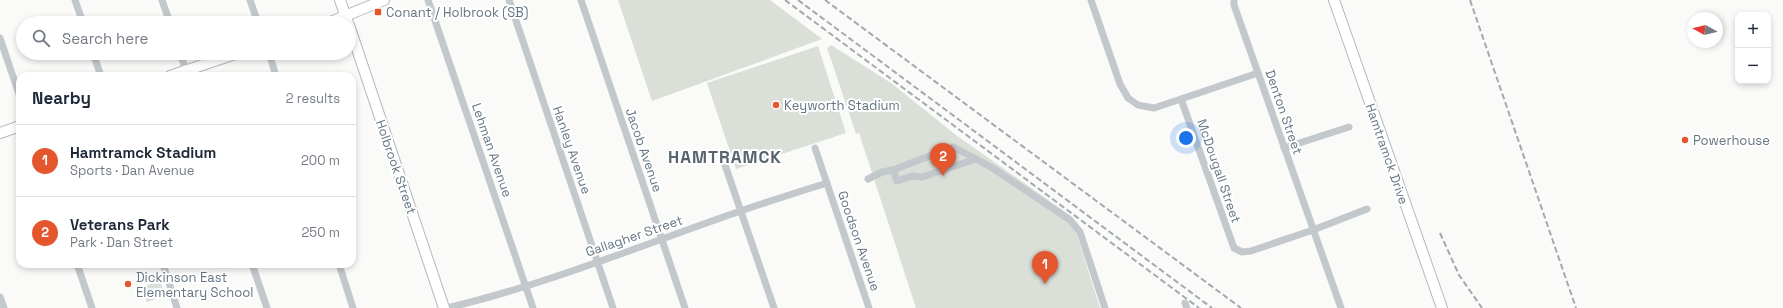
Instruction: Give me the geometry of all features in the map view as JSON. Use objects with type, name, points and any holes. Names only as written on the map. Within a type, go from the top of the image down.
[{"type":"street","points":[[75,0],[81,16]]},
{"type":"street","points":[[162,0],[168,16]]},
{"type":"street","points":[[250,0],[256,16]]},
{"type":"street","name":"Holbrook Street","points":[[340,0],[346,16]]},
{"type":"street","points":[[356,17],[384,0]]},
{"type":"street","name":"Lehman Avenue","points":[[428,0],[533,308]]},
{"type":"street","name":"Hanley Avenue","points":[[509,0],[613,308]]},
{"type":"street","name":"Jacob Avenue","points":[[581,0],[685,308]]},
{"type":"street","points":[[1091,0],[1120,84],[1128,98],[1138,105],[1154,108],[1258,73]]},
{"type":"street","name":"Denton Street","points":[[1234,0],[1234,5],[1341,308]]},
{"type":"street","name":"Hamtramck Drive","points":[[1334,0],[1442,308]]},
{"type":"street","points":[[0,38],[16,85]]},
{"type":"street","name":"Holbrook Street","points":[[356,46],[444,308]]},
{"type":"street","points":[[95,60],[100,72]]},
{"type":"street","points":[[182,60],[187,72]]},
{"type":"street","points":[[190,72],[220,60]]},
{"type":"street","points":[[270,60],[275,72]]},
{"type":"street","name":"McDougall Street","points":[[1181,99],[1234,248],[1242,252],[1251,251],[1313,230]]},
{"type":"street","points":[[0,133],[16,127]]},
{"type":"street","points":[[1284,148],[1349,128]]},
{"type":"street","points":[[868,179],[882,172],[893,170],[953,146],[994,169],[1070,220],[1080,232],[1105,308]]},
{"type":"street","name":"Goodson Avenue","points":[[815,148],[869,308]]},
{"type":"street","points":[[893,170],[897,181],[912,176],[922,177],[976,159]]},
{"type":"street","points":[[724,162],[774,308]]},
{"type":"street","name":"Gallagher Street","points":[[447,308],[487,298],[525,286],[826,183]]},
{"type":"street","points":[[1313,230],[1367,210]]},
{"type":"street","points":[[78,268],[92,308]]},
{"type":"street","points":[[164,268],[177,308]]},
{"type":"street","points":[[253,268],[267,308]]},
{"type":"street","points":[[340,268],[353,308]]},
{"type":"shaded area","points":[[618,0],[770,0],[822,39],[652,101]]},
{"type":"shaded area","points":[[831,45],[891,83],[956,135],[1071,216],[1100,308],[916,308],[859,133],[856,134],[827,48]]},
{"type":"shaded area","name":"Keyworth Stadium","points":[[818,46],[846,133],[736,169],[707,83]]},
{"type":"shaded area","points":[[160,281],[165,296],[147,302],[142,287]]},
{"type":"railway","points":[[785,0],[1199,308]]},
{"type":"railway","points":[[798,0],[1212,308]]},
{"type":"railway","points":[[825,0],[1241,308]]},
{"type":"railway","points":[[1470,0],[1576,308]]},
{"type":"railway","points":[[1440,233],[1459,275],[1482,308]]},
{"type":"place","name":"Conant / Holbrook (SB)","points":[[378,12]]},
{"type":"place","name":"Keyworth Stadium","points":[[776,105]]},
{"type":"place","name":"Powerhouse","points":[[1685,140]]},
{"type":"place","name":"Veterans Park","points":[[943,176]]},
{"type":"place","name":"Dickinson East Elementary School","points":[[128,284]]},
{"type":"place","name":"Hamtramck Stadium","points":[[1045,284]]},
{"type":"district","name":"HAMTRAMCK","points":[[725,157]]}]
